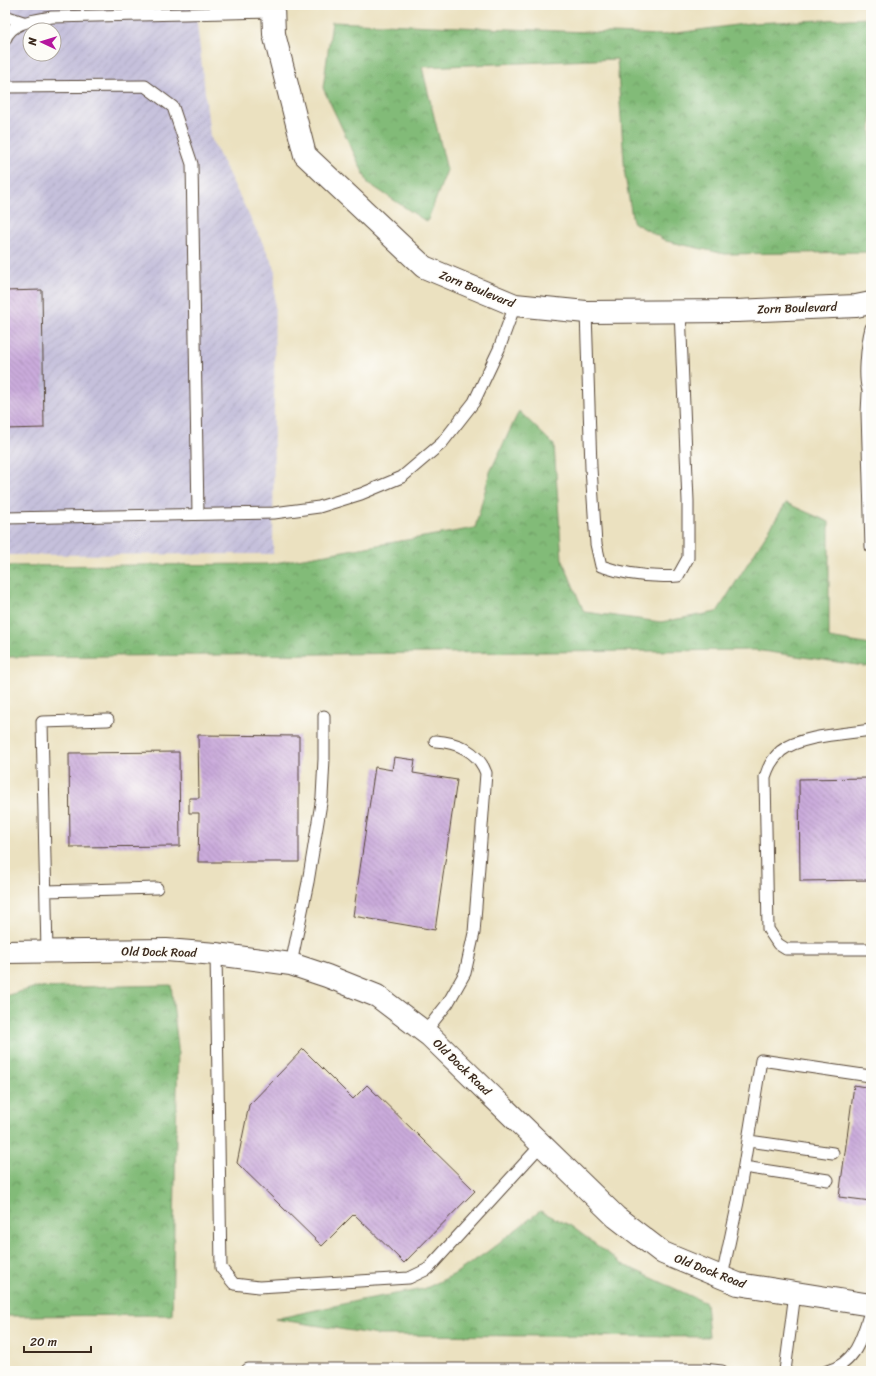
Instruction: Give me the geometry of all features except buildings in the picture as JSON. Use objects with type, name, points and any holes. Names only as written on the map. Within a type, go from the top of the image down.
[{"type":"street","name":"Zorn Boulevard","points":[[273,9],[274,34],[305,155],[424,267],[515,306],[586,312],[752,310],[856,306],[871,303]]},
{"type":"street","name":"Old Dock Road","points":[[5,952],[166,950],[216,954],[291,964],[327,976],[377,996],[425,1032],[542,1144],[616,1218],[663,1253],[738,1284],[871,1305]]},
{"type":"lane","points":[[5,16],[23,22],[52,17],[273,9]]},
{"type":"lane","points":[[5,40],[6,35],[22,23]]},
{"type":"lane","points":[[5,87],[144,86],[173,107],[192,164],[198,514]]},
{"type":"lane","points":[[5,518],[274,513],[318,507],[361,494],[402,477],[442,443],[474,402],[498,349],[515,306]]},
{"type":"lane","points":[[586,312],[592,476],[596,544],[600,566],[621,573],[652,578],[678,576],[688,558],[688,501],[680,311]]},
{"type":"lane","points":[[871,328],[866,365],[866,387],[870,394],[867,413],[871,547]]},
{"type":"lane","points":[[291,964],[308,882],[322,796],[324,716]]},
{"type":"lane","points":[[46,952],[42,722],[108,720]]},
{"type":"lane","points":[[871,730],[802,741],[781,751],[769,766],[765,777],[768,929],[778,944],[786,949],[871,949]]},
{"type":"lane","points":[[425,1032],[448,1003],[465,973],[474,933],[486,773],[483,764],[470,750],[449,742],[435,741]]},
{"type":"lane","points":[[46,891],[157,888]]},
{"type":"lane","points":[[216,954],[221,1268],[234,1284],[259,1287],[409,1278],[428,1269],[542,1144]]},
{"type":"lane","points":[[722,1277],[735,1219],[749,1141],[761,1060],[870,1076]]},
{"type":"lane","points":[[749,1141],[832,1154]]},
{"type":"lane","points":[[744,1167],[828,1180]]},
{"type":"lane","points":[[785,1371],[795,1293]]},
{"type":"lane","points":[[827,1371],[837,1368],[856,1351],[871,1308]]},
{"type":"lane","points":[[246,1371],[248,1369],[703,1369],[722,1371]]},
{"type":"shaded area","points":[[5,5],[195,5],[210,136],[275,268],[273,554],[5,555]]},
{"type":"green space","points":[[871,18],[871,252],[725,254],[666,241],[633,222],[625,176],[617,59],[422,67],[447,170],[427,222],[368,183],[323,88],[332,22],[662,35],[751,23]]},
{"type":"green space","points":[[519,411],[554,445],[562,559],[584,612],[661,622],[717,612],[786,503],[829,522],[829,638],[871,645],[871,667],[755,650],[5,657],[5,566],[269,564],[475,528],[490,472]]},
{"type":"green space","points":[[171,985],[178,1048],[172,1315],[5,1316],[5,996],[33,988]]},
{"type":"green space","points":[[540,1211],[571,1226],[622,1264],[706,1303],[709,1337],[378,1335],[275,1319],[361,1300],[424,1289],[453,1275],[487,1252]]}]
